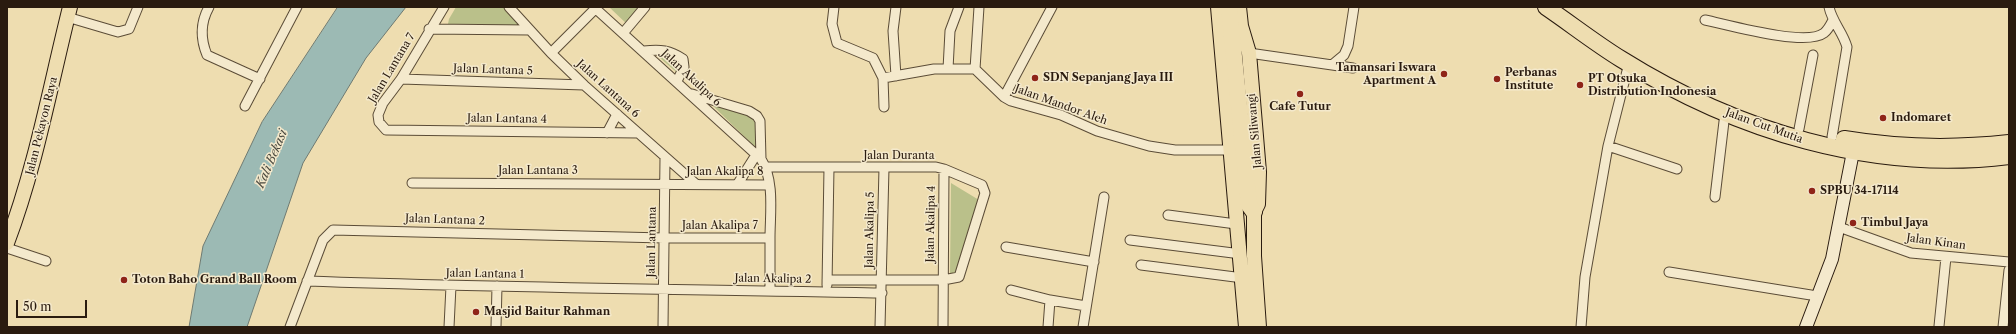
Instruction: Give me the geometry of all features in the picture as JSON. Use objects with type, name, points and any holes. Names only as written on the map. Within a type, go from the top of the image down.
[{"type":"highway","points":[[1229,7],[1249,205],[1254,212]]},
{"type":"highway","name":"Jalan Cut Mutia","points":[[1546,7],[1628,63],[1680,91],[1725,113],[1794,138],[1853,152],[1910,158],[2009,156]]},
{"type":"highway","name":"Jalan Cut Mutia","points":[[1563,7],[1644,62],[1674,79],[1709,96],[1799,129],[1862,142],[1922,146],[1971,146],[2009,142]]},
{"type":"main road","points":[[1218,7],[1236,224],[1248,255],[1259,327]]},
{"type":"main road","name":"Jalan Siliwangi","points":[[1239,7],[1241,26],[1249,53],[1259,172],[1258,204],[1254,212],[1248,255]]},
{"type":"main road","name":"Jalan Pekayon Raya","points":[[7,243],[22,204],[39,144],[69,12]]},
{"type":"main road","points":[[1246,327],[1243,278],[1248,255]]},
{"type":"street","points":[[69,12],[111,30],[125,31],[129,29],[138,7]]},
{"type":"street","points":[[209,7],[202,24],[201,38],[207,55],[260,79]]},
{"type":"street","points":[[245,106],[297,7]]},
{"type":"street","name":"Jalan Lantana 7","points":[[379,122],[378,116],[383,103],[401,79],[429,29],[444,7]]},
{"type":"street","points":[[624,32],[645,7]]},
{"type":"street","points":[[834,7],[832,24],[837,43],[873,58],[883,78],[884,107]]},
{"type":"street","points":[[896,7],[893,31],[896,76]]},
{"type":"street","points":[[948,68],[950,31],[959,7]]},
{"type":"street","points":[[883,78],[948,68],[975,69],[979,7]]},
{"type":"street","points":[[1004,97],[1052,7]]},
{"type":"street","points":[[1332,65],[1344,55],[1348,46],[1354,7]]},
{"type":"street","points":[[1829,7],[1833,20],[1842,32],[1847,47],[1832,137]]},
{"type":"street","name":"Jalan Lantana 6","points":[[512,8],[551,53],[584,85],[696,184]]},
{"type":"street","points":[[551,53],[597,8]]},
{"type":"street","name":"Jalan Akalipa 6","points":[[597,8],[691,94],[761,161]]},
{"type":"street","points":[[1705,20],[1794,39],[1815,37],[1824,34],[1833,20]]},
{"type":"street","points":[[429,29],[530,30]]},
{"type":"street","points":[[644,51],[666,50],[673,52],[683,59],[684,67],[677,81]]},
{"type":"street","points":[[1249,53],[1353,68]]},
{"type":"street","points":[[1799,129],[1813,55]]},
{"type":"street","points":[[1581,327],[1585,277],[1608,146],[1628,63]]},
{"type":"street","points":[[560,84],[566,67]]},
{"type":"street","name":"Jalan Mandor Aleh","points":[[975,69],[1004,97],[1019,104],[1061,115],[1097,131],[1133,142],[1175,150],[1230,150]]},
{"type":"street","name":"Jalan Lantana 5","points":[[401,79],[584,85]]},
{"type":"street","name":"Jalan Akalipa 8","points":[[665,184],[769,185],[761,161],[760,121],[757,116],[749,111],[691,94]]},
{"type":"street","points":[[1715,197],[1725,113]]},
{"type":"street","points":[[607,133],[617,114]]},
{"type":"street","name":"Jalan Lantana 4","points":[[379,122],[386,130],[638,133]]},
{"type":"street","points":[[1608,146],[1677,169]]},
{"type":"street","points":[[1806,327],[1832,259],[1853,152]]},
{"type":"street","name":"Jalan Lantana","points":[[663,327],[665,158]]},
{"type":"street","points":[[737,185],[761,161]]},
{"type":"street","name":"Jalan Duranta","points":[[761,161],[829,168],[926,167],[944,169],[982,185],[985,193],[961,275],[955,279],[943,280]]},
{"type":"street","points":[[826,292],[829,168]]},
{"type":"street","name":"Jalan Akalipa 5","points":[[880,327],[884,168]]},
{"type":"street","name":"Jalan Akalipa 4","points":[[943,280],[944,169]]},
{"type":"street","name":"Jalan Lantana 3","points":[[412,183],[665,184]]},
{"type":"street","name":"Jalan Akalipa 7","points":[[664,238],[770,238],[769,185]]},
{"type":"street","points":[[1083,327],[1104,197]]},
{"type":"street","points":[[1168,216],[1236,224]]},
{"type":"street","name":"Jalan Kinan","points":[[1839,227],[1910,253],[2009,262]]},
{"type":"street","name":"Jalan Lantana 2","points":[[290,327],[323,240],[329,232],[340,229],[664,238]]},
{"type":"street","points":[[770,238],[770,290]]},
{"type":"street","points":[[1130,240],[1248,255]]},
{"type":"street","points":[[1006,246],[1094,262]]},
{"type":"street","points":[[7,248],[46,260]]},
{"type":"street","points":[[1939,326],[1946,257]]},
{"type":"street","points":[[1141,265],[1243,278]]},
{"type":"street","points":[[2004,327],[2007,316],[2009,270]]},
{"type":"street","points":[[1669,272],[1817,296]]},
{"type":"street","points":[[827,280],[943,280],[942,327]]},
{"type":"street","name":"Jalan Lantana 1","points":[[307,281],[451,286],[663,289]]},
{"type":"street","points":[[449,327],[451,286]]},
{"type":"street","points":[[496,327],[497,286]]},
{"type":"street","name":"Jalan Akalipa 2","points":[[663,289],[882,293]]},
{"type":"street","points":[[1011,290],[1050,300],[1086,306]]},
{"type":"street","points":[[1048,327],[1050,300]]},
{"type":"green space","points":[[456,7],[504,7],[521,22],[521,26],[448,24],[449,19]]},
{"type":"green space","points":[[609,7],[645,7],[630,27]]},
{"type":"green space","points":[[652,51],[685,59],[682,77]]},
{"type":"green space","points":[[708,101],[760,118],[757,148],[754,146]]},
{"type":"green space","points":[[951,183],[979,200],[961,275],[953,276],[950,274]]},
{"type":"water","name":"Kali Bekasi","points":[[338,7],[406,7],[366,58],[303,163],[247,327],[189,327],[203,246],[262,122]]},
{"type":"place","name":"Tamansari Iswara Apartment A","points":[[1444,74]]},
{"type":"place","name":"SDN Sepanjang Jaya III","points":[[1035,78]]},
{"type":"place","name":"Perbanas Institute","points":[[1497,79]]},
{"type":"place","name":"PT Otsuka Distribution Indonesia","points":[[1580,85]]},
{"type":"place","name":"Cafe Tutur","points":[[1300,94]]},
{"type":"place","name":"Indomaret","points":[[1883,118]]},
{"type":"place","name":"SPBU 34-17114","points":[[1812,191]]},
{"type":"place","name":"Timbul Jaya","points":[[1853,223]]},
{"type":"place","name":"Toton Baho Grand Ball Room","points":[[124,280]]},
{"type":"place","name":"Masjid Baitur Rahman","points":[[476,312]]}]
